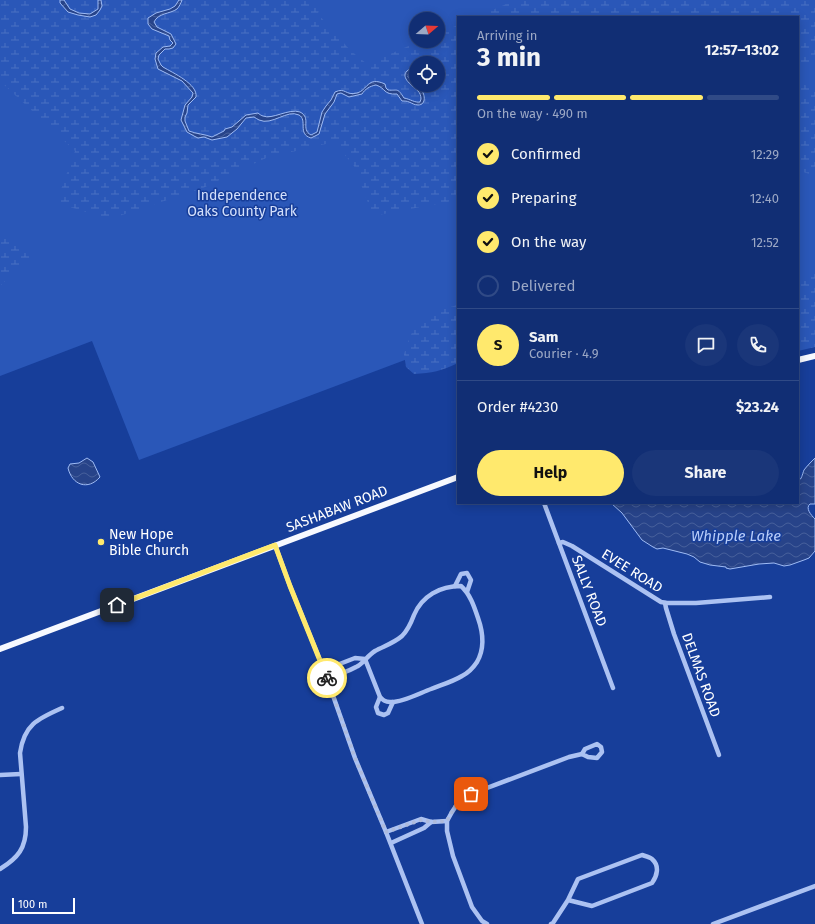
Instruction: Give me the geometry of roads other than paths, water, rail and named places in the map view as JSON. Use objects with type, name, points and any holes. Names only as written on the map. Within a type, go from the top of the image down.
[{"type":"main road","points":[[799,360],[815,356]]},
{"type":"main road","name":"SASHABAW ROAD","points":[[0,649],[457,477]]},
{"type":"street","name":"SALLY ROAD","points":[[544,504],[613,688]]},
{"type":"street","name":"EVEE ROAD","points":[[559,543],[563,542],[572,546],[661,602],[696,603],[770,597]]},
{"type":"street","points":[[275,545],[324,670],[355,758],[422,924]]},
{"type":"street","points":[[455,586],[460,574],[467,573],[471,580],[467,592]]},
{"type":"street","points":[[327,678],[358,667],[365,659],[369,655],[401,637],[409,627],[414,614],[422,602],[433,593],[442,588],[461,586],[470,596],[483,634],[481,652],[477,662],[470,671],[462,676],[397,702],[384,701],[380,697],[365,659]]},
{"type":"street","name":"DELMAS ROAD","points":[[665,603],[674,634],[719,755]]},
{"type":"street","points":[[324,670],[355,658],[365,659]]},
{"type":"street","points":[[380,697],[376,707],[378,713],[384,715],[388,713],[393,702]]},
{"type":"street","points":[[0,869],[12,861],[21,852],[26,836],[20,753],[22,742],[31,726],[42,717],[62,708]]},
{"type":"street","points":[[487,924],[482,921],[472,907],[453,856],[447,830],[447,821],[452,812],[460,800],[471,794],[569,757],[582,754]]},
{"type":"street","points":[[0,775],[21,774]]},
{"type":"street","points":[[386,832],[421,820],[431,822],[447,821]]},
{"type":"street","points":[[390,843],[424,828],[431,822]]},
{"type":"street","points":[[405,825],[408,835]]},
{"type":"street","points":[[551,924],[568,900],[578,879],[642,855],[652,858],[657,866],[657,876],[652,883],[592,906],[568,900]]},
{"type":"street","points":[[714,924],[815,886]]},
{"type":"water","points":[[60,0],[64,0],[70,9],[79,13],[90,14],[98,9],[98,0],[101,0],[102,6],[96,15],[90,17],[68,12],[60,3]]},
{"type":"water","points":[[179,0],[182,0],[177,9],[161,15],[154,22],[157,27],[171,34],[176,44],[173,48],[165,49],[159,55],[158,59],[163,67],[184,79],[196,92],[196,97],[188,105],[185,117],[189,131],[212,137],[225,129],[232,127],[246,115],[258,113],[267,117],[296,111],[303,114],[305,117],[306,130],[311,135],[317,132],[322,112],[335,92],[341,90],[353,94],[357,93],[368,84],[375,82],[385,84],[388,90],[396,90],[400,92],[404,98],[416,102],[420,102],[421,98],[418,92],[423,92],[424,101],[418,105],[407,101],[402,101],[397,94],[389,93],[376,85],[368,88],[362,94],[349,97],[341,93],[337,94],[334,102],[325,114],[319,134],[311,138],[304,133],[302,117],[299,115],[290,114],[269,121],[259,120],[254,117],[246,118],[237,129],[227,137],[212,140],[204,137],[198,138],[187,132],[181,120],[185,105],[192,97],[193,93],[182,81],[158,69],[155,59],[156,53],[163,47],[170,46],[173,43],[169,36],[152,29],[148,24],[148,18],[156,13],[175,6]]},
{"type":"water","points":[[409,70],[409,73],[409,83],[405,74]]},
{"type":"water","points":[[87,458],[93,462],[100,477],[86,485],[73,479],[68,468],[70,464],[79,463]]},
{"type":"water","name":"Whipple Lake","points":[[815,458],[815,504],[810,504],[808,509],[810,514],[815,519],[815,551],[809,558],[790,565],[784,566],[774,563],[759,564],[730,569],[700,562],[687,554],[663,548],[657,549],[642,540],[622,513],[612,504],[799,504],[799,480],[804,470]]},
{"type":"place","name":"New Hope Bible Church","points":[[101,542]]},
{"type":"park label","name":"Independence Oaks County Park","points":[[242,204]]}]
